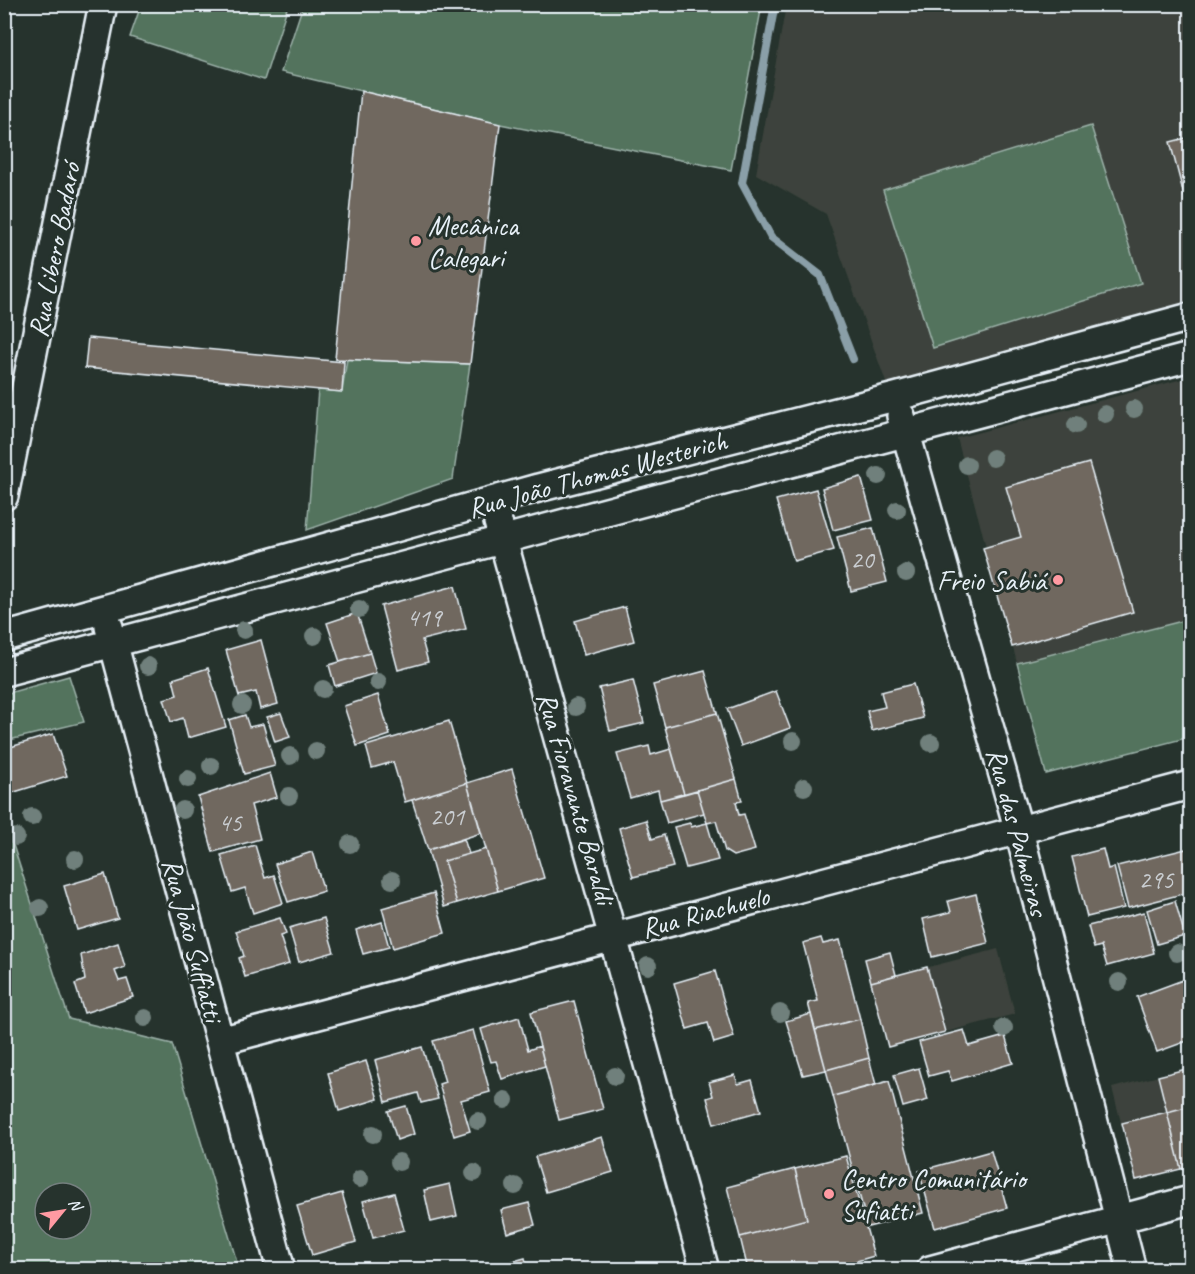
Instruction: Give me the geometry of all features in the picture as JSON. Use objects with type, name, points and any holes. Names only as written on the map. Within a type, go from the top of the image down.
[{"type":"street","name":"Rua Libero Badaró","points":[[4,496],[103,4]]},
{"type":"street","name":"Rua João Thomas Westerich","points":[[4,637],[492,501],[895,397],[1191,317]]},
{"type":"street","points":[[1078,348],[1087,385]]},
{"type":"street","name":"Rua João Thomas Westerich","points":[[4,672],[503,538],[694,491],[1191,357]]},
{"type":"street","name":"Rua das Palmeiras","points":[[895,397],[1019,831],[1132,1269]]},
{"type":"street","points":[[684,451],[694,491]]},
{"type":"street","name":"Rua Fioravante Baraldi","points":[[492,501],[615,936],[705,1269]]},
{"type":"street","points":[[270,563],[280,598]]},
{"type":"street","name":"Rua João Suffiatti","points":[[103,611],[281,1269]]},
{"type":"street","name":"Rua Riachuelo","points":[[220,1041],[1191,785]]},
{"type":"street","points":[[930,1269],[1191,1200]]},
{"type":"shaded area","points":[[786,5],[1190,5],[1190,304],[888,388],[826,214],[756,174]]},
{"type":"shaded area","points":[[1190,377],[1190,619],[1017,663],[957,438]]},
{"type":"shaded area","points":[[998,949],[1015,1014],[888,1047],[871,982]]},
{"type":"shaded area","points":[[1190,1068],[1190,1167],[1136,1180],[1112,1088]]},
{"type":"green space","points":[[141,4],[288,5],[264,80],[130,37]]},
{"type":"green space","points":[[303,4],[762,5],[731,170],[500,124],[281,72]]},
{"type":"green space","points":[[1091,126],[1141,283],[933,348],[883,190]]},
{"type":"green space","points":[[347,359],[470,364],[453,479],[307,530],[318,390],[342,392]]},
{"type":"green space","points":[[1190,619],[1190,737],[1046,774],[1017,663]]},
{"type":"green space","points":[[69,676],[84,722],[5,741],[5,694]]},
{"type":"green space","points":[[5,820],[69,1019],[172,1044],[239,1269],[5,1269]]},
{"type":"building","name":"Mecânica Calegari","points":[[361,91],[500,124],[470,364],[335,359]]},
{"type":"building","points":[[1190,137],[1190,218],[1170,142]]},
{"type":"building","points":[[88,338],[344,362],[342,392],[85,368]]},
{"type":"building","name":"Freio Sabiá","points":[[1089,463],[1133,612],[1012,647],[983,548],[1021,537],[1006,487]]},
{"type":"building","points":[[861,477],[873,520],[833,530],[822,488]]},
{"type":"building","points":[[816,489],[834,550],[794,561],[776,500]]},
{"type":"building","points":[[873,528],[887,582],[851,591],[837,537]]},
{"type":"building","points":[[455,586],[466,629],[422,640],[428,662],[398,670],[381,606]]},
{"type":"building","points":[[625,607],[634,641],[584,655],[575,621]]},
{"type":"building","points":[[357,613],[370,653],[340,662],[327,623]]},
{"type":"building","points":[[261,640],[278,704],[260,709],[256,692],[239,696],[226,650]]},
{"type":"building","points":[[370,653],[376,673],[335,686],[329,665]]},
{"type":"building","points":[[208,668],[226,727],[188,738],[183,718],[171,722],[164,699],[177,695],[173,679]]},
{"type":"building","points":[[705,671],[717,713],[665,727],[653,685]]},
{"type":"building","points":[[633,680],[644,723],[610,731],[599,688]]},
{"type":"building","points":[[913,684],[923,718],[872,731],[867,711],[885,707],[881,692]]},
{"type":"building","points":[[776,691],[790,728],[741,746],[727,709]]},
{"type":"building","points":[[378,695],[390,735],[357,746],[344,706]]},
{"type":"building","points":[[281,713],[290,737],[275,742],[267,717]]},
{"type":"building","points":[[717,713],[736,779],[684,794],[665,727]]},
{"type":"building","points":[[245,715],[249,727],[263,724],[275,766],[244,774],[229,720]]},
{"type":"building","points":[[449,721],[467,783],[405,802],[393,762],[372,768],[366,746]]},
{"type":"building","points":[[53,734],[67,776],[8,794],[4,776],[11,774],[4,749]]},
{"type":"building","points":[[649,746],[651,755],[671,749],[684,794],[660,800],[658,790],[630,798],[617,754]]},
{"type":"building","points":[[512,769],[544,878],[498,891],[467,783]]},
{"type":"building","points":[[270,773],[277,797],[251,805],[260,839],[213,852],[198,797]]},
{"type":"building","points":[[736,779],[742,801],[736,802],[739,815],[744,814],[755,850],[733,856],[725,851],[716,821],[707,823],[697,790]]},
{"type":"building","points":[[467,783],[481,833],[428,850],[412,800]]},
{"type":"building","points":[[697,790],[704,813],[667,823],[660,800]]},
{"type":"building","points":[[646,820],[652,839],[664,835],[673,867],[633,877],[619,828]]},
{"type":"building","points":[[690,823],[691,827],[707,823],[718,860],[686,868],[674,827]]},
{"type":"building","points":[[464,839],[469,854],[444,861],[457,903],[444,907],[428,850]]},
{"type":"building","points":[[255,845],[265,878],[274,875],[283,903],[253,913],[245,888],[232,892],[221,855]]},
{"type":"building","points":[[1190,848],[1190,892],[1128,908],[1117,866]]},
{"type":"building","points":[[486,849],[498,891],[457,903],[444,861]]},
{"type":"building","points":[[1103,849],[1108,869],[1114,867],[1124,908],[1087,917],[1072,857]]},
{"type":"building","points":[[312,852],[324,891],[288,902],[275,864]]},
{"type":"building","points":[[105,874],[118,918],[77,930],[64,886]]},
{"type":"building","points":[[434,893],[445,933],[393,948],[382,908]]},
{"type":"building","points":[[976,894],[988,943],[932,957],[923,919],[951,912],[948,901]]},
{"type":"building","points":[[1175,901],[1185,936],[1157,944],[1147,910]]},
{"type":"building","points":[[1144,912],[1154,953],[1107,966],[1101,946],[1094,948],[1088,926]]},
{"type":"building","points":[[280,918],[286,934],[280,936],[289,964],[245,977],[239,958],[244,956],[236,931]]},
{"type":"building","points":[[324,918],[334,952],[299,962],[289,928]]},
{"type":"building","points":[[382,922],[389,947],[363,954],[356,930]]},
{"type":"building","points":[[821,938],[823,944],[840,940],[860,1019],[815,1030],[808,1003],[818,1001],[803,943]]},
{"type":"building","points":[[118,943],[125,967],[115,971],[119,981],[127,979],[133,997],[84,1013],[75,984],[85,980],[81,955]]},
{"type":"building","points":[[890,952],[896,975],[871,982],[865,959]]},
{"type":"building","points":[[927,967],[945,1032],[888,1047],[871,982]]},
{"type":"building","points":[[715,971],[734,1037],[714,1043],[708,1023],[687,1029],[674,983]]},
{"type":"building","points":[[1188,978],[1190,1040],[1157,1052],[1137,997]]},
{"type":"building","points":[[574,1001],[603,1109],[559,1120],[531,1012]]},
{"type":"building","points":[[811,1014],[826,1070],[803,1075],[786,1021]]},
{"type":"building","points":[[519,1017],[528,1050],[540,1046],[545,1066],[502,1079],[496,1061],[491,1062],[481,1029]]},
{"type":"building","points":[[860,1019],[869,1058],[826,1070],[815,1030]]},
{"type":"building","points":[[473,1030],[490,1092],[461,1100],[470,1131],[454,1136],[439,1084],[445,1082],[433,1041]]},
{"type":"building","points":[[964,1030],[969,1046],[1005,1036],[1013,1063],[952,1081],[948,1071],[929,1076],[919,1042]]},
{"type":"building","points":[[422,1047],[438,1099],[421,1103],[418,1093],[386,1102],[375,1060]]},
{"type":"building","points":[[869,1058],[876,1085],[833,1096],[826,1070]]},
{"type":"building","points":[[366,1061],[378,1099],[339,1111],[328,1073]]},
{"type":"building","points":[[919,1068],[928,1100],[903,1107],[894,1075]]},
{"type":"building","points":[[1190,1068],[1190,1106],[1167,1112],[1158,1076]]},
{"type":"building","points":[[735,1075],[738,1084],[752,1080],[761,1111],[714,1124],[707,1098],[713,1096],[709,1082]]},
{"type":"building","points":[[889,1081],[923,1213],[868,1227],[833,1096]]},
{"type":"building","points":[[406,1106],[414,1134],[397,1140],[388,1111]]},
{"type":"building","points":[[1190,1106],[1190,1167],[1181,1169],[1167,1112]]},
{"type":"building","points":[[1167,1112],[1181,1169],[1136,1180],[1122,1123]]},
{"type":"building","points":[[602,1137],[613,1172],[546,1192],[535,1157]]},
{"type":"building","points":[[991,1151],[1007,1208],[935,1228],[919,1171]]},
{"type":"building","name":"Centro Comunitário Sufiatti","points":[[846,1156],[874,1256],[826,1270],[748,1270],[740,1237],[807,1219],[795,1169]]},
{"type":"building","points":[[795,1169],[807,1219],[740,1237],[727,1187]]},
{"type":"building","points":[[450,1184],[457,1216],[431,1222],[424,1190]]},
{"type":"building","points":[[342,1193],[356,1242],[312,1255],[297,1206]]},
{"type":"building","points":[[394,1193],[404,1230],[373,1238],[363,1201]]},
{"type":"building","points":[[529,1203],[535,1225],[507,1233],[501,1210]]},
{"type":"building","points":[[525,1258],[528,1270],[500,1270],[499,1265]]},
{"type":"waterway","points":[[775,4],[742,183],[771,237],[820,275],[853,359]]},
{"type":"place","name":"Mecânica Calegari","points":[[416,241]]},
{"type":"place","name":"Freio Sabiá","points":[[1058,580]]},
{"type":"place","name":"Centro Comunitário Sufiatti","points":[[829,1194]]}]
